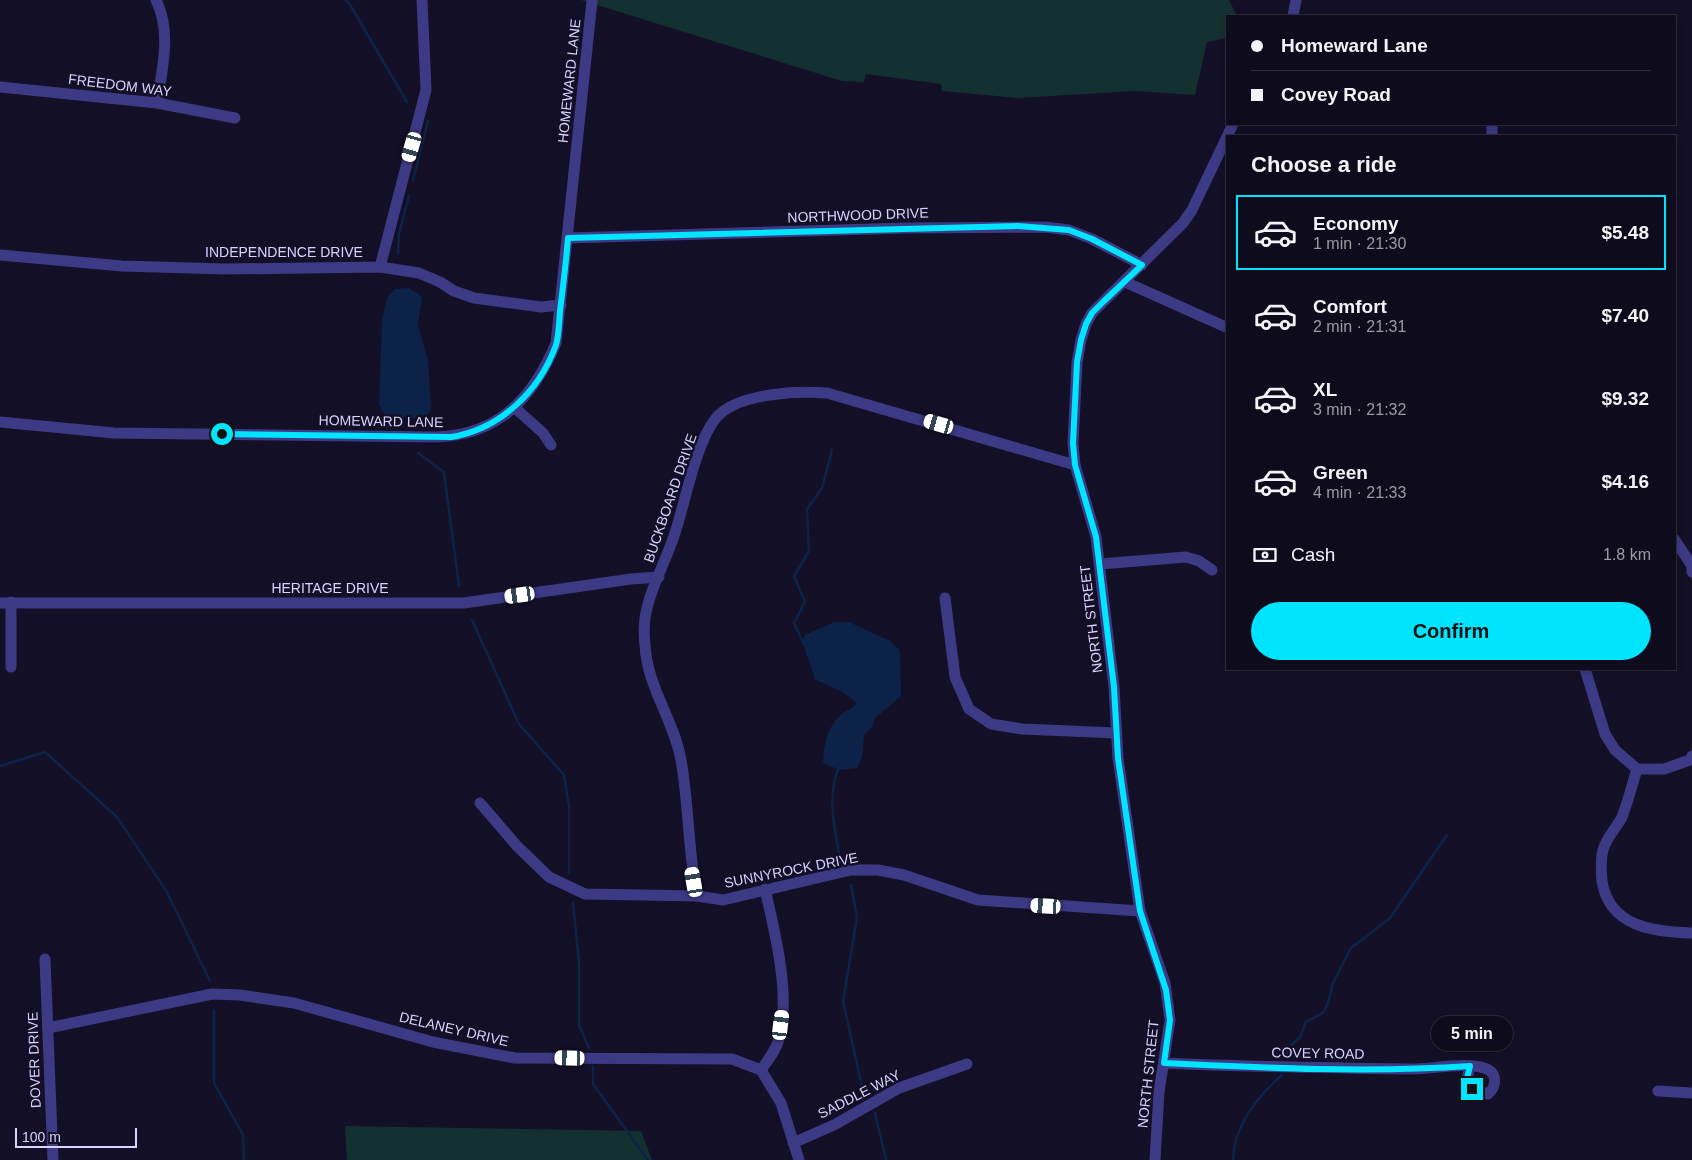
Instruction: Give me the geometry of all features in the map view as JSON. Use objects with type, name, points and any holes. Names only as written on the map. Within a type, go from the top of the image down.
[{"type":"street","points":[[156,0],[164,27],[164,48],[157,104]]},
{"type":"street","points":[[380,267],[426,90],[422,0]]},
{"type":"street","points":[[1293,15],[1296,0]]},
{"type":"street","name":"HOMEWARD LANE","points":[[0,422],[114,433],[436,437],[458,436],[477,430],[514,407],[522,401],[538,381],[556,343],[592,1]]},
{"type":"street","name":"FREEDOM WAY","points":[[0,87],[157,104],[235,118]]},
{"type":"street","name":"NORTH STREET","points":[[1156,1160],[1159,1092],[1170,1020],[1166,990],[1140,911],[1116,733],[1114,687],[1100,564],[1093,522],[1075,465],[1074,420],[1077,362],[1081,340],[1092,313],[1174,234],[1192,210],[1226,139]]},
{"type":"street","name":"NORTHWOOD DRIVE","points":[[568,238],[906,228],[1045,227],[1069,230],[1092,239],[1142,265]]},
{"type":"street","name":"INDEPENDENCE DRIVE","points":[[0,255],[122,266],[225,268],[380,267],[418,273],[440,282],[454,291],[474,298],[541,307],[561,305]]},
{"type":"street","points":[[1125,282],[1226,327]]},
{"type":"street","name":"BUCKBOARD DRIVE","points":[[697,896],[691,864],[681,760],[673,732],[651,681],[644,646],[645,618],[706,436],[720,414],[746,400],[800,392],[827,393],[1075,465]]},
{"type":"street","points":[[514,407],[544,433],[551,445]]},
{"type":"street","points":[[1676,542],[1692,566],[1692,572]]},
{"type":"street","points":[[1100,564],[1186,557],[1199,560],[1212,570]]},
{"type":"street","name":"HERITAGE DRIVE","points":[[6,603],[464,603],[631,579],[659,577]]},
{"type":"street","points":[[945,598],[955,677],[969,709],[991,724],[1022,729],[1116,733]]},
{"type":"street","points":[[6,603],[11,667]]},
{"type":"street","points":[[1585,670],[1605,734],[1615,750],[1637,770],[1664,770],[1690,760],[1692,756]]},
{"type":"street","points":[[1637,770],[1622,816],[1603,848],[1601,870],[1604,893],[1614,908],[1633,924],[1658,932],[1692,933]]},
{"type":"street","name":"SUNNYROCK DRIVE","points":[[480,803],[517,846],[549,877],[565,887],[585,894],[697,896],[723,900],[851,870],[878,870],[904,875],[978,900],[1140,911]]},
{"type":"street","points":[[765,890],[782,992],[782,1014],[776,1046],[762,1070],[781,1103],[800,1160]]},
{"type":"street","name":"DOVER DRIVE","points":[[45,960],[53,1160]]},
{"type":"street","name":"DELANEY DRIVE","points":[[48,1028],[212,994],[240,995],[294,1003],[433,1042],[515,1058],[732,1059],[762,1070]]},
{"type":"street","name":"COVEY ROAD","points":[[1164,1063],[1418,1069],[1470,1066]]},
{"type":"street","name":"SADDLE WAY","points":[[793,1143],[834,1125],[898,1088],[967,1064]]},
{"type":"street","points":[[1658,1091],[1692,1093]]},
{"type":"green space","points":[[581,0],[1229,0],[1236,15],[1226,15],[1226,38],[1207,42],[1195,95],[1135,91],[1018,98],[942,91],[941,84],[866,74],[864,82],[842,81]]},
{"type":"green space","points":[[345,1126],[641,1131],[652,1160],[347,1160]]},
{"type":"water","points":[[409,288],[422,297],[418,325],[428,360],[431,409],[426,419],[386,416],[379,405],[382,321],[387,298],[395,289]]},
{"type":"water","points":[[834,622],[849,622],[890,641],[900,650],[901,696],[874,719],[873,726],[864,735],[862,757],[857,768],[839,770],[823,763],[827,736],[838,718],[856,704],[854,700],[844,693],[815,679],[802,641],[805,635]]},
{"type":"waterway","points":[[345,0],[349,3],[407,102]]},
{"type":"waterway","points":[[413,181],[428,121]]},
{"type":"waterway","points":[[398,254],[399,233],[409,196]]},
{"type":"waterway","points":[[804,645],[794,623],[805,602],[794,576],[809,551],[807,509],[822,488],[832,450]]},
{"type":"waterway","points":[[418,453],[444,472],[459,586]]},
{"type":"waterway","points":[[472,620],[519,724],[564,775],[569,806],[569,873]]},
{"type":"waterway","points":[[0,766],[45,752],[117,817],[167,892],[210,981]]},
{"type":"waterway","points":[[839,766],[832,800],[839,855]]},
{"type":"waterway","points":[[1286,1055],[1290,1046],[1300,1037],[1306,1022],[1323,1013],[1328,1003],[1333,983],[1351,948],[1390,918],[1447,835]]},
{"type":"waterway","points":[[851,885],[857,917],[843,1001],[864,1096]]},
{"type":"waterway","points":[[573,903],[579,962],[579,1025],[589,1048]]},
{"type":"waterway","points":[[214,1010],[214,1083],[243,1135],[244,1160]]},
{"type":"waterway","points":[[593,1066],[593,1084],[648,1160]]},
{"type":"waterway","points":[[1233,1160],[1234,1147],[1242,1124],[1256,1102],[1282,1075]]},
{"type":"waterway","points":[[875,1113],[886,1160]]},
{"type":"route","points":[[222,434],[451,437],[477,430],[503,416],[522,401],[538,381],[556,343],[568,238],[823,232],[906,228],[1045,227],[1069,230],[1092,239],[1142,265],[1092,313],[1086,324],[1077,362],[1073,443],[1075,465],[1096,537],[1114,687],[1118,758],[1140,911],[1165,983],[1170,1020],[1164,1063],[1418,1069],[1470,1066],[1466,1083],[1472,1089]]}]
